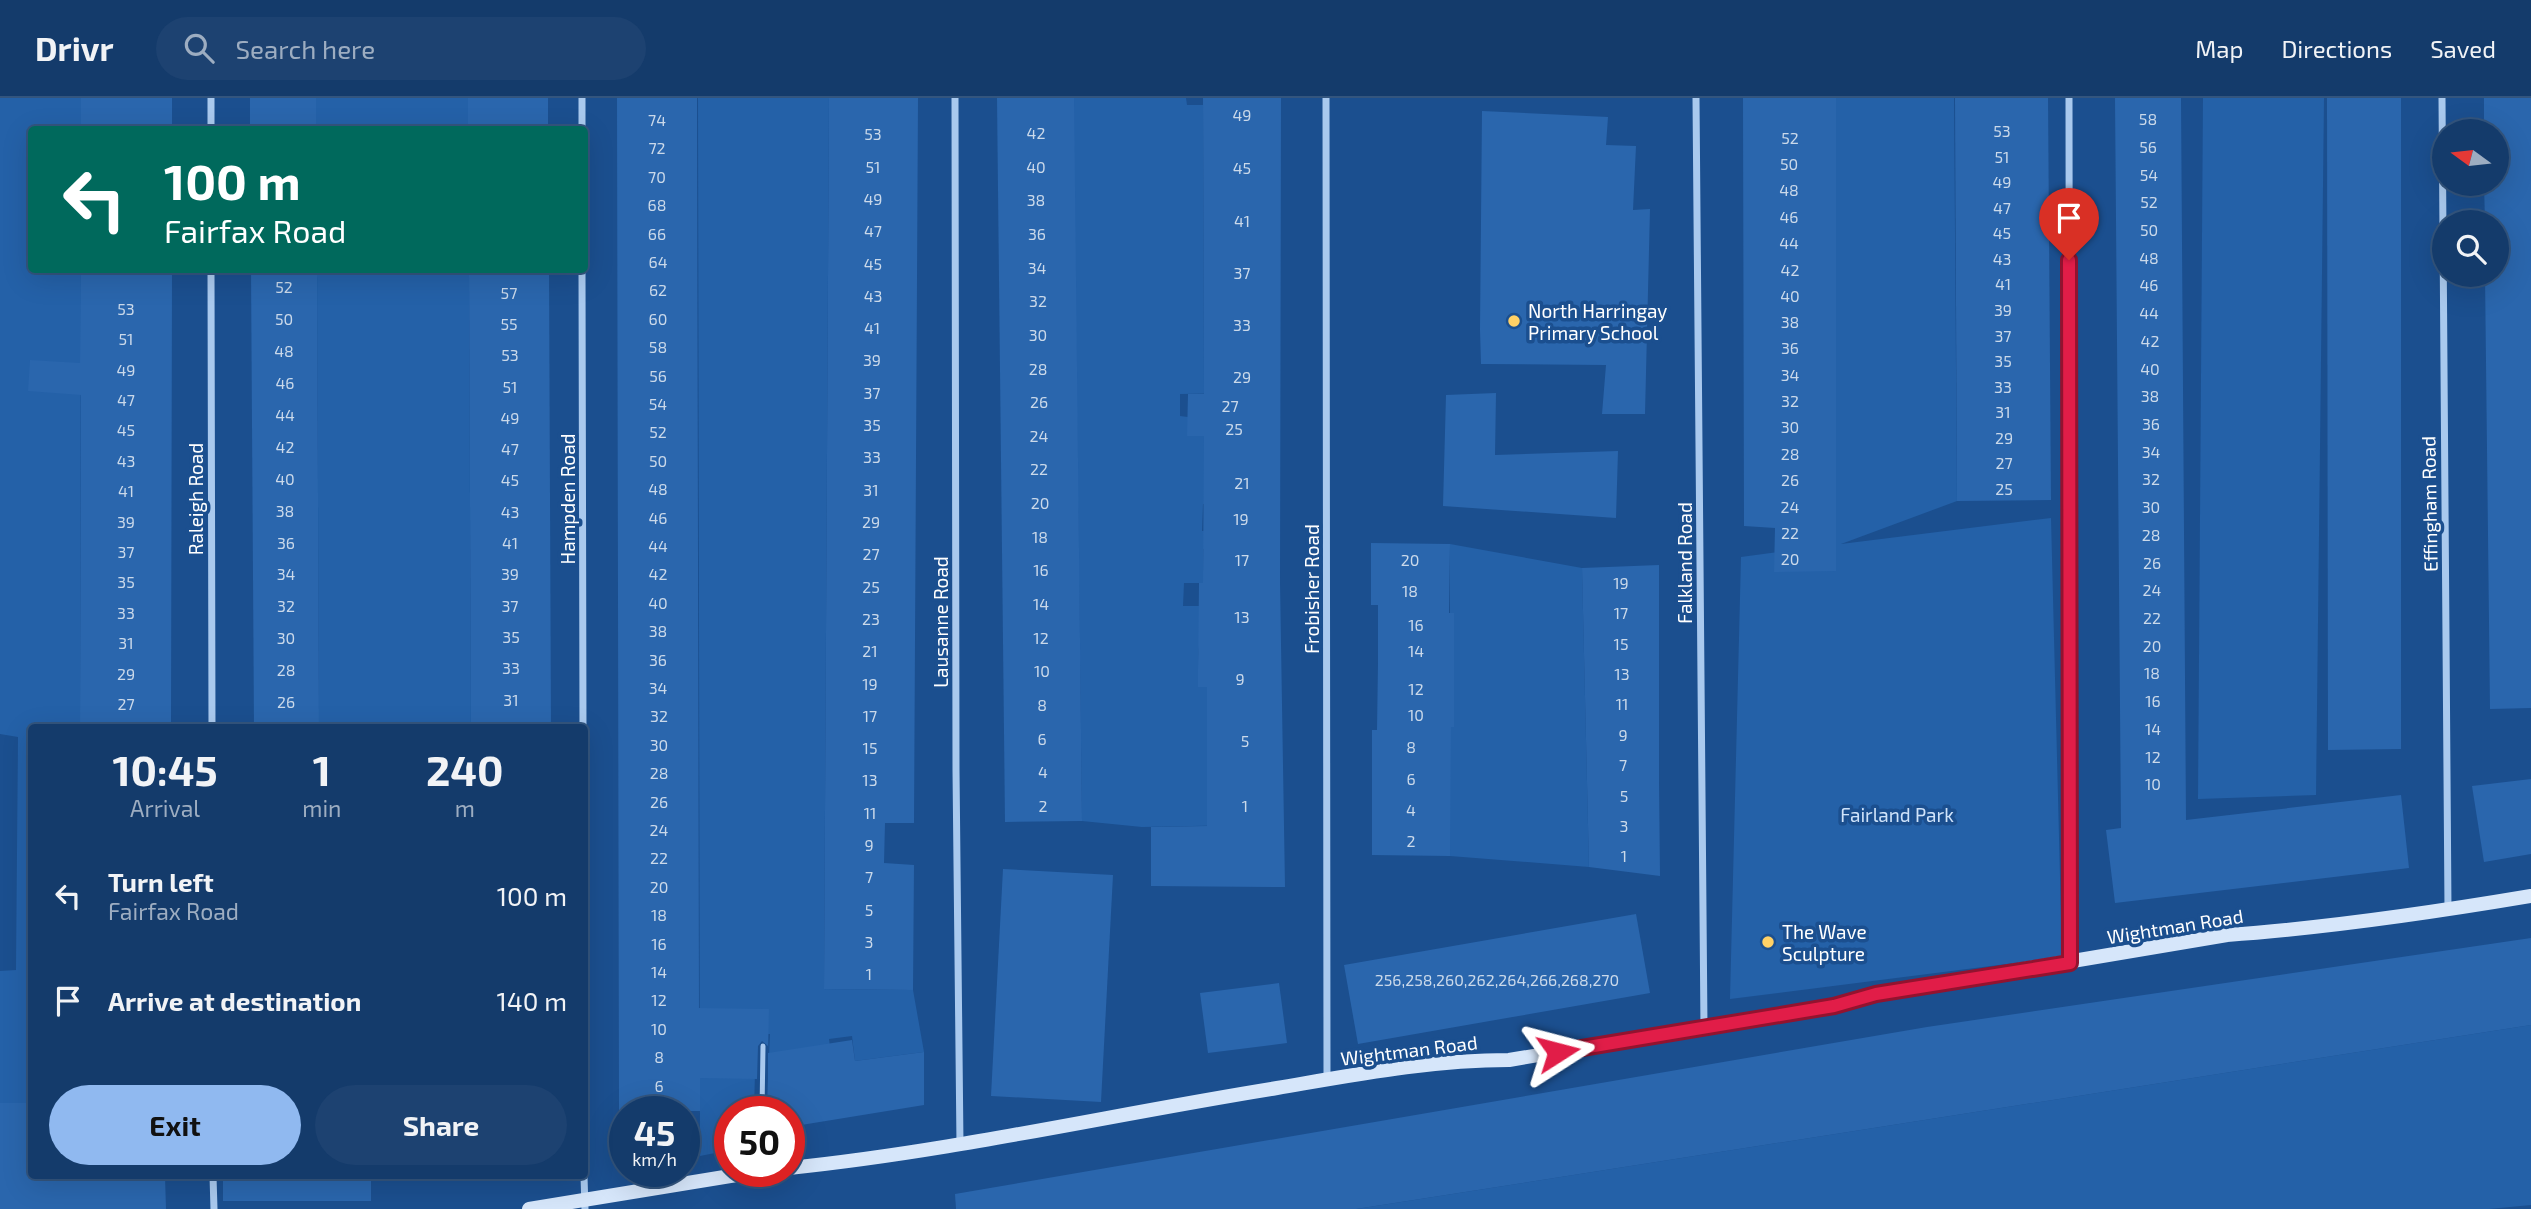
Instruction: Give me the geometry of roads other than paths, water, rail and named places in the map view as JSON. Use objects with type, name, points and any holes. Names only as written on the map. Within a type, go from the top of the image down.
[{"type":"main road","name":"Wightman Road","points":[[805,1166],[961,1145],[1178,1104],[1326,1080],[1460,1060],[1509,1060],[1834,1006],[1876,994],[2227,935],[2278,932],[2448,910],[2531,896]]},
{"type":"main road","points":[[529,1209],[585,1204],[714,1180]]},
{"type":"street","points":[[211,98],[211,126]]},
{"type":"street","points":[[582,98],[582,126]]},
{"type":"street","name":"Lausanne Road","points":[[954,98],[958,1132],[961,1145]]},
{"type":"street","name":"Frobisher Road","points":[[1326,98],[1326,1080]]},
{"type":"street","name":"Falkland Road","points":[[1696,98],[1704,1028]]},
{"type":"street","points":[[2068,98],[2070,963]]},
{"type":"street","name":"Effingham Road","points":[[2442,98],[2448,910]]},
{"type":"street","name":"Raleigh Road","points":[[211,273],[212,724]]},
{"type":"street","name":"Hampden Road","points":[[582,273],[583,724]]},
{"type":"street","points":[[213,1179],[214,1209]]},
{"type":"street","points":[[584,1179],[585,1204]]},
{"type":"lane","points":[[762,1046],[762,1096]]},
{"type":"place","name":"North Harringay Primary School","points":[[1514,321]]},
{"type":"place","name":"The Wave Sculpture","points":[[1768,942]]},
{"type":"park label","name":"Fairland Park","points":[[1897,814]]}]
